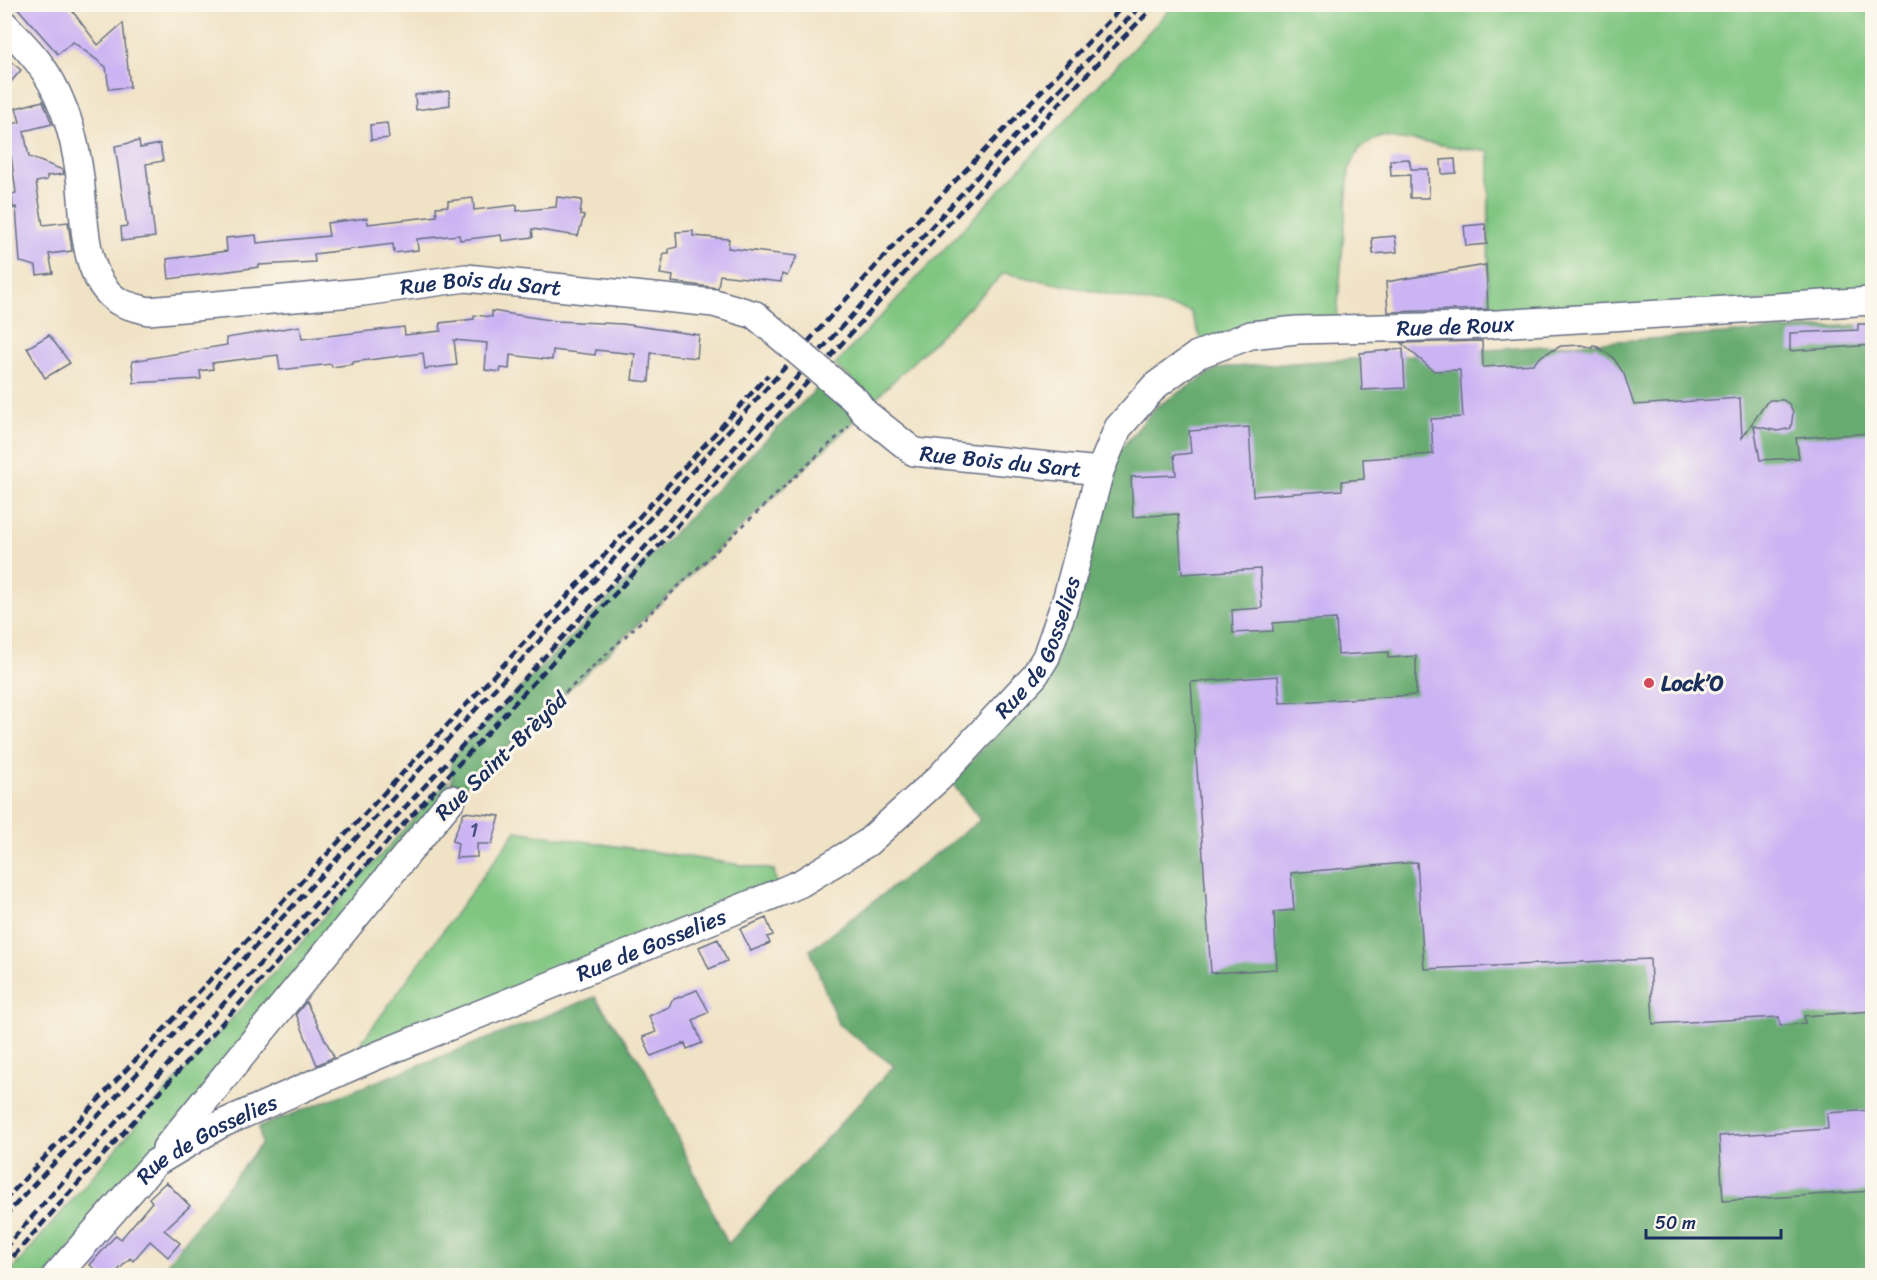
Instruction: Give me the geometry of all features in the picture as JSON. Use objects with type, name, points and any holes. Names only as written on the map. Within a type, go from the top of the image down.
[{"type":"street","name":"Rue Bois du Sart","points":[[4,24],[44,66],[63,107],[80,174],[84,221],[93,267],[102,286],[118,302],[148,311],[363,292],[466,278],[714,303],[755,315],[914,452],[1100,471]]},
{"type":"street","name":"Rue de Roux","points":[[1100,471],[1118,428],[1155,386],[1197,355],[1251,334],[1297,330],[1465,326],[1872,301]]},
{"type":"street","name":"Rue de Gosselies","points":[[56,1275],[154,1162],[253,1108],[801,883],[867,843],[939,778],[1035,675],[1046,657],[1067,597],[1100,471]]},
{"type":"street","name":"Rue Saint-Brèyôd","points":[[154,1162],[452,799]]},
{"type":"path","name":"Rue Saint-Brèyôd","points":[[452,799],[860,406]]},
{"type":"green space","points":[[1174,5],[1872,5],[1872,294],[1488,320],[1489,152],[1381,136],[1360,148],[1349,170],[1336,329],[1204,346],[1190,311],[1004,273],[875,399],[835,365]]},
{"type":"green space","points":[[1872,324],[1872,1275],[157,1276],[261,1144],[259,1127],[595,997],[644,1067],[728,1244],[894,1066],[838,1024],[810,950],[980,820],[952,783],[1048,676],[1109,463],[1156,407],[1218,368]]},
{"type":"green space","points":[[828,377],[864,412],[452,799],[451,758]]},
{"type":"green space","points":[[448,781],[452,799],[47,1275],[7,1276],[151,1108]]},
{"type":"green space","points":[[516,831],[774,870],[778,893],[350,1058]]},
{"type":"building","points":[[14,4],[67,4],[98,45],[123,23],[130,87],[109,89],[106,67],[73,42],[58,54]]},
{"type":"building","points":[[4,56],[21,70],[4,90]]},
{"type":"building","points":[[449,91],[450,105],[416,110],[415,95]]},
{"type":"building","points":[[43,101],[52,124],[24,131],[29,157],[63,170],[64,174],[47,176],[47,180],[36,182],[43,225],[68,222],[72,251],[49,254],[53,273],[37,275],[36,266],[20,262],[16,207],[13,208],[12,194],[16,193],[11,155],[4,156],[4,126],[20,122],[16,108]]},
{"type":"building","points":[[387,123],[389,138],[371,140],[370,125]]},
{"type":"building","points":[[139,141],[140,148],[160,144],[163,161],[146,164],[155,237],[122,241],[121,227],[127,226],[115,146]]},
{"type":"building","points":[[1409,159],[1411,169],[1428,169],[1429,198],[1410,198],[1410,175],[1391,176],[1390,160]]},
{"type":"building","points":[[1455,159],[1456,173],[1442,174],[1441,160]]},
{"type":"building","points":[[557,197],[582,200],[580,215],[584,216],[578,236],[532,229],[533,237],[502,241],[501,235],[460,240],[459,235],[417,239],[418,250],[394,253],[393,244],[314,254],[315,262],[259,265],[259,267],[169,279],[167,259],[227,251],[226,238],[256,235],[257,243],[329,236],[327,223],[367,218],[368,224],[437,216],[436,207],[448,206],[448,201],[473,198],[474,210],[517,205],[517,211],[556,207]]},
{"type":"building","points":[[1485,224],[1487,244],[1466,246],[1464,226]]},
{"type":"building","points":[[693,231],[693,236],[729,239],[728,248],[797,256],[787,276],[782,274],[781,282],[720,275],[718,288],[672,282],[673,276],[660,274],[664,253],[669,253],[669,249],[677,247],[676,232]]},
{"type":"building","points":[[1395,236],[1397,252],[1373,254],[1372,238]]},
{"type":"building","points":[[1486,265],[1488,309],[1388,312],[1386,282]]},
{"type":"building","points":[[492,311],[556,321],[623,324],[699,335],[697,358],[651,353],[649,382],[632,380],[635,354],[596,350],[595,355],[553,350],[552,360],[510,355],[509,369],[501,368],[500,372],[485,370],[487,343],[454,340],[457,365],[425,369],[423,353],[332,367],[331,364],[280,370],[278,355],[212,363],[213,369],[200,371],[201,379],[134,383],[132,361],[227,345],[226,338],[300,326],[302,339],[404,327],[405,335],[441,331],[440,323],[474,319],[474,315],[492,317]]},
{"type":"building","points":[[1858,324],[1872,324],[1872,345],[1790,351],[1790,333],[1858,330]]},
{"type":"building","points":[[49,335],[70,363],[45,378],[27,348]]},
{"type":"building","name":"Lock’O","points":[[1482,341],[1483,367],[1533,364],[1543,355],[1561,346],[1582,345],[1593,348],[1594,345],[1613,357],[1624,374],[1634,405],[1740,398],[1742,438],[1766,403],[1770,400],[1783,400],[1789,404],[1793,413],[1791,428],[1778,431],[1754,426],[1760,460],[1799,458],[1796,438],[1872,433],[1872,1011],[1804,1016],[1805,1023],[1780,1026],[1779,1017],[1653,1024],[1650,959],[1424,969],[1417,862],[1291,873],[1294,910],[1274,912],[1277,969],[1211,973],[1191,682],[1278,676],[1280,703],[1416,695],[1416,656],[1388,658],[1388,652],[1338,655],[1336,619],[1273,623],[1273,631],[1233,633],[1232,610],[1262,608],[1260,569],[1182,574],[1178,514],[1133,517],[1131,477],[1176,475],[1174,455],[1191,453],[1189,431],[1249,427],[1253,496],[1342,490],[1342,481],[1364,479],[1363,459],[1433,454],[1431,419],[1463,417],[1460,370],[1434,371],[1401,343]]},
{"type":"building","points":[[1403,349],[1405,388],[1362,390],[1360,353]]},
{"type":"building","points":[[464,812],[500,816],[492,844],[477,844],[477,857],[456,858],[458,843],[452,841]]},
{"type":"building","points":[[766,918],[773,935],[767,937],[770,943],[751,951],[740,929]]},
{"type":"building","points":[[718,939],[727,961],[709,969],[699,947]]},
{"type":"building","points":[[697,990],[709,1012],[693,1020],[702,1043],[687,1049],[685,1043],[651,1056],[643,1037],[656,1032],[649,1016],[669,1007],[672,1000]]},
{"type":"building","points":[[306,1002],[334,1057],[317,1065],[296,1014]]},
{"type":"building","points":[[1872,1110],[1872,1191],[1723,1201],[1719,1136],[1828,1129],[1827,1113]]},
{"type":"building","points":[[166,1182],[190,1206],[164,1230],[180,1243],[168,1257],[150,1241],[133,1261],[130,1258],[114,1275],[102,1275],[90,1265],[116,1235],[121,1239],[152,1202],[149,1198]]},
{"type":"railway","points":[[4,1217],[568,610],[908,230],[1125,4]]},
{"type":"railway","points":[[4,1249],[157,1076],[627,567],[945,212],[1010,141],[1143,4]]},
{"type":"railway","points":[[4,1267],[181,1068],[721,478],[990,179],[1100,61],[1157,4]]},
{"type":"railway","points":[[4,1201],[561,603],[768,375]]},
{"type":"place","name":"Lock’O","points":[[1649,683]]}]
